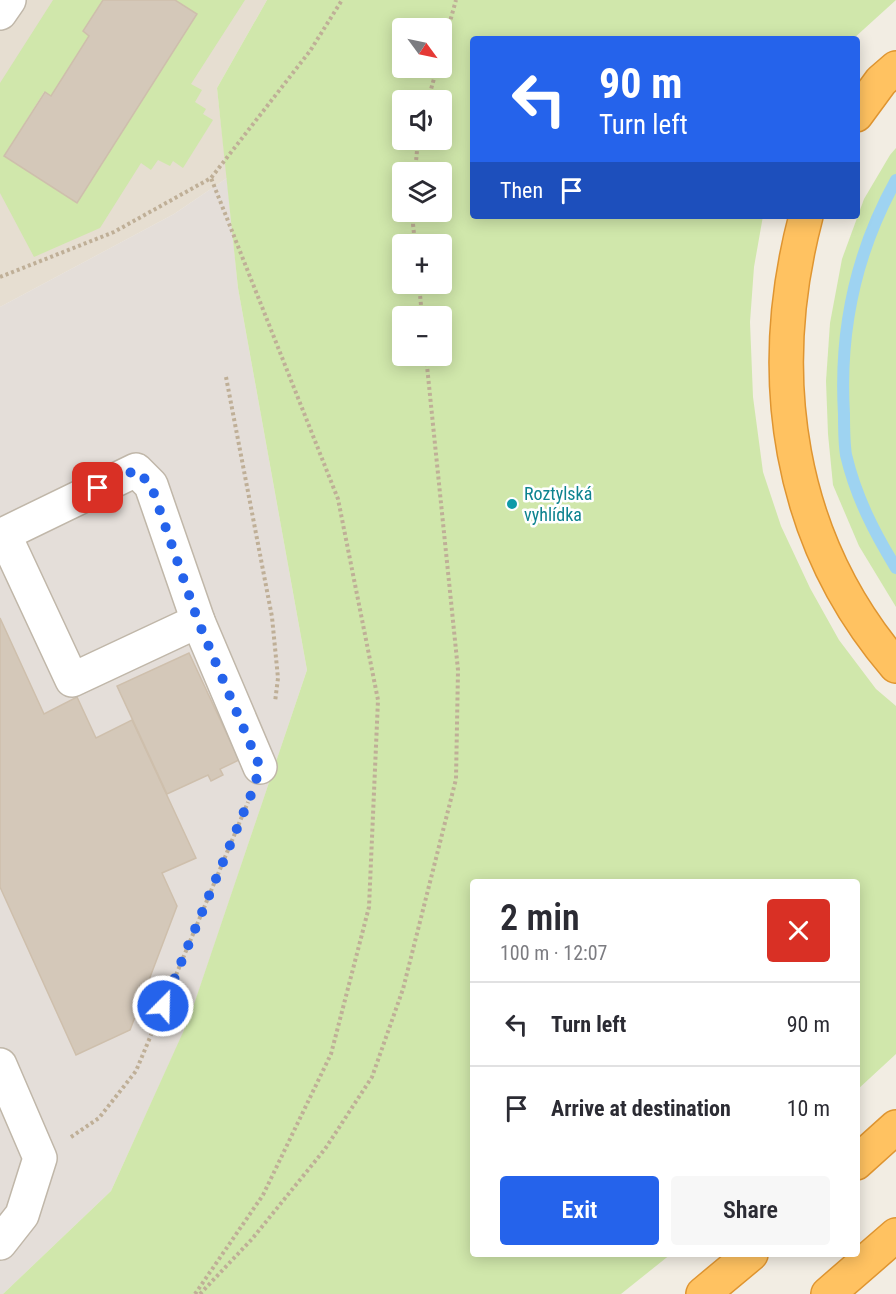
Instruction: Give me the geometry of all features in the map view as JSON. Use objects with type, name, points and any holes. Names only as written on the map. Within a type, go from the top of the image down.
[{"type":"highway","points":[[860,110],[881,81],[896,68]]},
{"type":"highway","points":[[805,219],[790,296],[785,359],[795,465],[817,537],[836,576],[877,644],[896,666]]},
{"type":"highway","points":[[860,1159],[896,1127]]},
{"type":"highway","points":[[828,1294],[896,1234]]},
{"type":"highway","points":[[703,1294],[747,1257]]},
{"type":"street","points":[[0,13],[9,0]]},
{"type":"street","points":[[198,621],[72,680],[2,535],[136,470],[151,485],[198,621],[260,767]]},
{"type":"street","points":[[0,1065],[40,1158],[22,1215],[0,1244]]},
{"type":"path","points":[[0,277],[114,232],[211,178],[310,51],[342,0]]},
{"type":"path","points":[[451,18],[456,0]]},
{"type":"path","points":[[195,1294],[263,1195],[332,1054],[369,907],[378,700],[338,500],[211,178]]},
{"type":"path","points":[[200,1294],[252,1239],[325,1149],[372,1077],[403,989],[456,779],[458,670],[427,366]]},
{"type":"path","points":[[226,377],[272,617],[278,678],[274,708]]},
{"type":"path","points":[[40,1158],[99,1118],[136,1071],[260,767]]},
{"type":"shaded area","points":[[0,0],[267,0],[217,88],[227,178],[174,214],[0,307]]},
{"type":"shaded area","points":[[227,178],[238,288],[307,670],[189,1020],[111,1191],[3,1294],[0,1294],[0,307],[174,214]]},
{"type":"green space","points":[[53,0],[103,0],[83,31],[89,36],[51,96],[44,92],[4,156],[77,202],[197,14],[175,0],[245,0],[191,84],[202,90],[195,102],[206,109],[203,114],[213,120],[183,168],[173,161],[170,166],[158,160],[151,170],[141,163],[100,228],[34,257],[0,193],[0,83]]},
{"type":"green space","points":[[267,0],[896,0],[856,36],[470,36],[470,219],[762,219],[754,267],[750,322],[753,397],[763,472],[781,526],[810,588],[839,640],[876,689],[896,706],[896,1054],[860,1087],[860,879],[470,879],[470,1257],[667,1257],[621,1294],[3,1294],[111,1191],[189,1019],[307,670],[238,288],[217,88]]},
{"type":"green space","points":[[896,148],[896,607],[859,546],[833,485],[826,381],[830,323],[842,259],[857,219],[860,219],[864,199]]},
{"type":"building","points":[[103,0],[175,0],[197,14],[77,203],[4,156],[45,92],[51,96],[89,36],[83,31]]},
{"type":"building","points":[[0,618],[44,714],[77,697],[96,738],[132,720],[196,858],[162,873],[177,906],[130,1030],[76,1055],[0,887]]},
{"type":"building","points":[[189,653],[239,760],[220,769],[223,775],[211,781],[208,775],[167,794],[117,686]]},
{"type":"waterway","points":[[896,180],[870,235],[853,293],[844,353],[843,383],[845,445],[850,470],[866,514],[896,568]]},
{"type":"place","name":"Roztylská vyhlídka","points":[[512,504]]},
{"type":"route","points":[[98,488],[136,470],[151,485],[198,621],[260,767],[253,790],[163,1006]]}]
